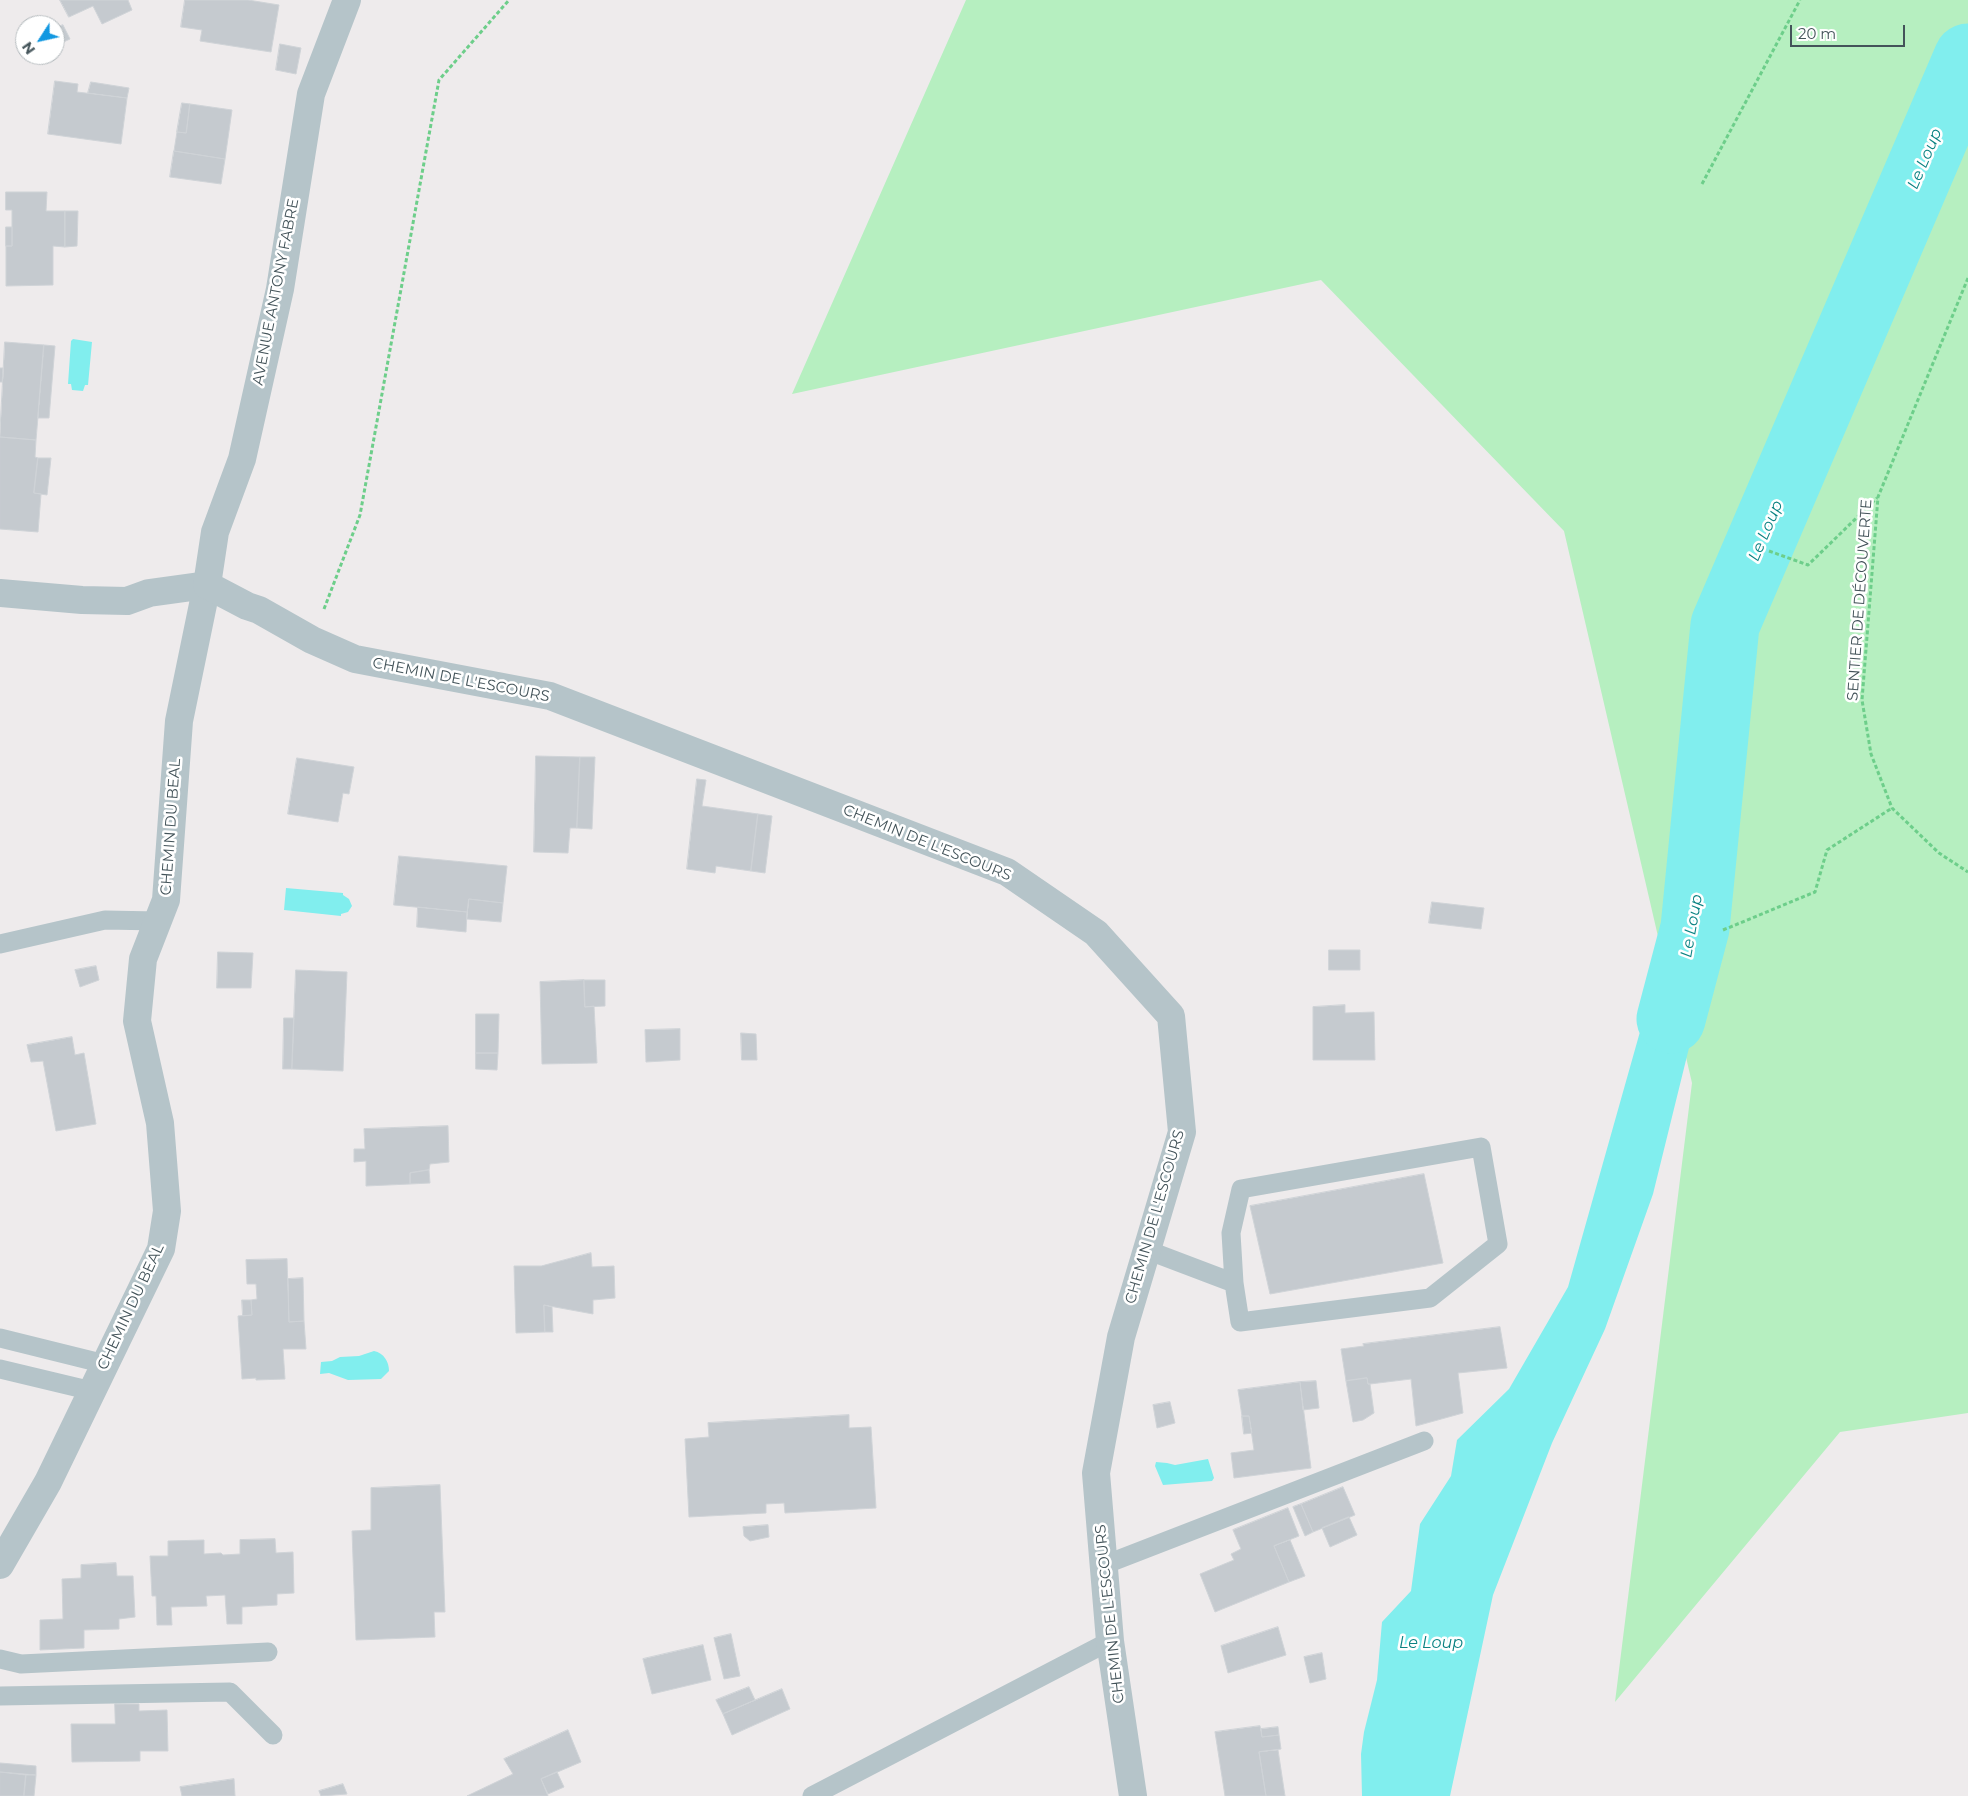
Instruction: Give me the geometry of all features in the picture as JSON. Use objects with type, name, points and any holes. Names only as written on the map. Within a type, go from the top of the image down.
[{"type":"street","name":"AVENUE ANTONY FABRE","points":[[207,586],[215,532],[242,459],[280,289],[310,94],[347,0]]},
{"type":"street","points":[[0,592],[82,600],[127,601],[149,593],[207,586]]},
{"type":"street","name":"CHEMIN DE L'ESCOURS","points":[[207,586],[312,640],[355,659],[550,696],[1007,872],[1096,933],[1171,1016],[1182,1132],[1120,1337],[1096,1473],[1110,1641],[1133,1796]]},
{"type":"street","name":"CHEMIN DU BEAL","points":[[0,1565],[48,1482],[161,1249],[167,1211],[160,1123],[136,1021],[143,959],[166,900],[179,721],[207,586]]},
{"type":"lane","points":[[0,944],[105,920],[158,922]]},
{"type":"lane","points":[[1481,1147],[1498,1244],[1430,1298],[1240,1322],[1234,1283],[1231,1233],[1241,1189],[1481,1147]]},
{"type":"lane","points":[[1147,1250],[1234,1283]]},
{"type":"lane","points":[[0,1338],[105,1364]]},
{"type":"lane","points":[[0,1370],[92,1391]]},
{"type":"lane","points":[[1104,1566],[1424,1442]]},
{"type":"lane","points":[[812,1796],[1110,1641]]},
{"type":"lane","points":[[0,1659],[21,1664],[268,1652]]},
{"type":"lane","points":[[0,1696],[230,1692],[273,1735]]},
{"type":"path","points":[[312,640],[360,515],[439,80],[509,0]]},
{"type":"path","points":[[1702,184],[1800,0]]},
{"type":"path","name":"SENTIER DE DÉCOUVERTE","points":[[1968,278],[1878,497],[1862,700],[1871,754],[1892,808],[1939,853],[1968,872]]},
{"type":"path","points":[[1769,551],[1808,565],[1878,497]]},
{"type":"path","points":[[1722,930],[1815,892],[1827,850],[1892,808]]},
{"type":"green space","points":[[966,0],[1968,0],[1968,1413],[1840,1432],[1615,1702],[1692,1083],[1564,531],[1321,280],[792,394]]},
{"type":"water","points":[[73,339],[92,342],[88,385],[85,385],[83,391],[72,390],[71,384],[68,384],[71,341]]},
{"type":"water","points":[[286,888],[343,893],[349,899],[352,906],[348,912],[341,914],[341,916],[284,910]]},
{"type":"water","name":"Le Loup","points":[[1679,928],[1711,928],[1703,991],[1653,1194],[1605,1329],[1552,1443],[1493,1595],[1450,1796],[1362,1796],[1361,1754],[1364,1732],[1377,1680],[1382,1622],[1411,1591],[1420,1524],[1451,1476],[1457,1440],[1509,1389],[1568,1287],[1645,1014],[1670,964]]},
{"type":"water","points":[[374,1351],[383,1356],[388,1364],[389,1371],[381,1379],[348,1380],[329,1373],[320,1374],[321,1362],[332,1361],[340,1357],[359,1356]]},
{"type":"water","points":[[1208,1459],[1214,1478],[1212,1481],[1163,1485],[1155,1466],[1156,1462],[1175,1465]]},
{"type":"building","points":[[60,0],[128,0],[132,10],[102,24],[93,6],[69,17]]},
{"type":"building","points":[[185,0],[248,0],[279,5],[271,52],[200,41],[202,30],[181,27]]},
{"type":"building","points":[[65,29],[70,39],[65,41]]},
{"type":"building","points":[[280,44],[301,48],[296,74],[276,70]]},
{"type":"building","points":[[55,81],[78,84],[77,92],[127,98],[121,144],[48,134]]},
{"type":"building","points":[[91,82],[129,88],[127,98],[88,93]]},
{"type":"building","points":[[182,103],[190,104],[186,133],[177,132]]},
{"type":"building","points":[[190,104],[232,110],[225,159],[174,151],[177,132],[186,133]]},
{"type":"building","points":[[174,151],[225,159],[221,184],[170,177]]},
{"type":"building","points":[[6,192],[47,192],[46,211],[65,211],[65,247],[53,246],[53,285],[6,286],[6,246],[12,246],[12,210],[6,210]]},
{"type":"building","points":[[65,211],[78,211],[77,246],[65,247]]},
{"type":"building","points":[[6,227],[12,227],[12,246],[6,246]]},
{"type":"building","points":[[5,342],[44,345],[36,440],[0,437]]},
{"type":"building","points":[[44,345],[55,346],[49,418],[38,418]]},
{"type":"building","points":[[0,368],[3,368],[2,382],[0,382]]},
{"type":"building","points":[[0,437],[36,440],[35,457],[38,458],[34,493],[41,494],[38,532],[0,529]]},
{"type":"building","points":[[38,458],[51,458],[47,495],[34,493]]},
{"type":"building","points":[[536,756],[580,757],[577,828],[570,828],[568,853],[534,852]]},
{"type":"building","points":[[580,757],[595,757],[592,829],[577,828]]},
{"type":"building","points":[[297,758],[354,767],[349,794],[343,793],[338,822],[288,814]]},
{"type":"building","points":[[697,779],[706,780],[702,806],[758,814],[751,871],[716,866],[715,873],[687,869]]},
{"type":"building","points":[[758,814],[772,816],[765,873],[751,871]]},
{"type":"building","points":[[399,856],[507,866],[503,903],[469,899],[467,912],[394,905]]},
{"type":"building","points":[[469,899],[503,903],[501,922],[467,919]]},
{"type":"building","points":[[1432,902],[1484,908],[1481,929],[1429,923]]},
{"type":"building","points":[[418,907],[467,912],[466,932],[417,927]]},
{"type":"building","points":[[1329,950],[1360,950],[1360,970],[1329,970]]},
{"type":"building","points":[[218,952],[253,953],[251,988],[217,988]]},
{"type":"building","points":[[96,966],[99,980],[80,987],[75,970]]},
{"type":"building","points":[[296,970],[347,972],[343,1071],[292,1069]]},
{"type":"building","points":[[584,980],[605,980],[605,1006],[585,1007]]},
{"type":"building","points":[[584,980],[585,1007],[594,1006],[597,1063],[542,1064],[540,982]]},
{"type":"building","points":[[1345,1005],[1345,1013],[1374,1012],[1375,1060],[1313,1060],[1313,1007]]},
{"type":"building","points":[[476,1014],[499,1014],[498,1053],[476,1053]]},
{"type":"building","points":[[284,1018],[294,1018],[292,1069],[283,1069]]},
{"type":"building","points":[[680,1029],[680,1060],[646,1062],[645,1030]]},
{"type":"building","points":[[741,1033],[756,1034],[757,1060],[742,1060]]},
{"type":"building","points":[[72,1037],[75,1055],[84,1053],[96,1124],[56,1131],[43,1061],[31,1062],[27,1045]]},
{"type":"building","points":[[476,1053],[498,1053],[497,1070],[476,1069]]},
{"type":"building","points":[[448,1126],[449,1162],[430,1164],[429,1170],[410,1173],[410,1184],[366,1186],[366,1161],[354,1162],[354,1149],[365,1149],[364,1129]]},
{"type":"building","points":[[429,1170],[430,1183],[410,1184],[410,1173]]},
{"type":"building","points":[[1424,1174],[1443,1263],[1270,1294],[1250,1206]]},
{"type":"building","points":[[591,1253],[592,1267],[614,1266],[615,1298],[593,1300],[593,1314],[544,1305],[545,1332],[516,1333],[514,1266],[541,1266]]},
{"type":"building","points":[[287,1259],[289,1322],[304,1321],[306,1349],[283,1349],[285,1379],[242,1379],[238,1316],[252,1315],[251,1300],[257,1299],[256,1284],[247,1284],[246,1260]]},
{"type":"building","points":[[303,1278],[304,1321],[289,1322],[288,1279]]},
{"type":"building","points":[[242,1300],[251,1300],[252,1315],[243,1316]]},
{"type":"building","points":[[544,1305],[552,1307],[553,1332],[545,1332]]},
{"type":"building","points":[[1500,1327],[1507,1368],[1458,1373],[1463,1413],[1416,1426],[1411,1379],[1370,1384],[1368,1384],[1367,1378],[1346,1381],[1341,1349],[1364,1346],[1363,1344]]},
{"type":"building","points":[[1367,1378],[1368,1384],[1370,1384],[1374,1413],[1363,1420],[1353,1422],[1346,1381]]},
{"type":"building","points":[[1316,1381],[1319,1408],[1303,1410],[1300,1382]]},
{"type":"building","points":[[1300,1382],[1311,1468],[1234,1478],[1231,1453],[1254,1450],[1249,1416],[1242,1416],[1238,1390]]},
{"type":"building","points":[[1170,1402],[1175,1423],[1157,1428],[1153,1405]]},
{"type":"building","points":[[849,1415],[849,1428],[871,1427],[876,1508],[785,1513],[784,1503],[766,1504],[766,1513],[689,1517],[685,1439],[709,1437],[708,1423]]},
{"type":"building","points":[[1242,1416],[1249,1416],[1252,1433],[1244,1434]]},
{"type":"building","points":[[440,1485],[445,1612],[434,1612],[435,1637],[356,1640],[352,1531],[371,1530],[371,1488]]},
{"type":"building","points":[[1343,1487],[1355,1515],[1313,1532],[1301,1504]]},
{"type":"building","points":[[1301,1504],[1313,1532],[1305,1536],[1293,1507]]},
{"type":"building","points":[[1288,1508],[1299,1536],[1274,1546],[1289,1582],[1215,1612],[1200,1574],[1234,1560],[1231,1554],[1241,1549],[1233,1530]]},
{"type":"building","points":[[1349,1517],[1357,1535],[1330,1547],[1322,1528]]},
{"type":"building","points":[[768,1525],[769,1537],[750,1541],[744,1536],[743,1527]]},
{"type":"building","points":[[275,1539],[276,1553],[293,1552],[294,1593],[277,1594],[277,1605],[242,1607],[242,1624],[227,1624],[225,1595],[206,1596],[207,1606],[171,1607],[172,1625],[157,1625],[156,1596],[152,1596],[150,1556],[168,1556],[168,1541],[204,1540],[204,1554],[221,1553],[223,1555],[240,1554],[240,1540]]},
{"type":"building","points":[[1290,1540],[1305,1576],[1289,1582],[1274,1546]]},
{"type":"building","points":[[116,1563],[117,1576],[133,1576],[135,1617],[119,1619],[119,1629],[84,1630],[84,1648],[40,1650],[40,1620],[63,1619],[62,1579],[81,1578],[81,1565]]},
{"type":"building","points":[[1278,1627],[1286,1655],[1228,1673],[1221,1646]]},
{"type":"building","points":[[731,1634],[740,1676],[724,1679],[714,1638]]},
{"type":"building","points":[[703,1645],[711,1680],[652,1694],[643,1659]]},
{"type":"building","points":[[1322,1653],[1326,1679],[1310,1683],[1304,1657]]},
{"type":"building","points":[[749,1687],[755,1700],[723,1714],[716,1700]]},
{"type":"building","points":[[782,1689],[790,1709],[732,1735],[723,1714]]},
{"type":"building","points":[[115,1704],[139,1704],[139,1711],[167,1710],[168,1751],[140,1751],[140,1761],[72,1762],[71,1724],[115,1724]]},
{"type":"building","points":[[1260,1726],[1262,1737],[1279,1735],[1281,1749],[1259,1752],[1266,1796],[1225,1796],[1215,1732]]},
{"type":"building","points":[[1278,1727],[1279,1735],[1262,1737],[1261,1729]]},
{"type":"building","points":[[568,1730],[581,1762],[541,1779],[548,1796],[467,1796],[513,1774],[504,1759]]},
{"type":"building","points":[[1278,1750],[1285,1796],[1266,1796],[1259,1752]]},
{"type":"building","points":[[0,1763],[36,1766],[36,1775],[0,1772]]},
{"type":"building","points":[[0,1772],[26,1775],[24,1796],[0,1796]]},
{"type":"building","points":[[557,1772],[564,1787],[548,1794],[541,1779]]},
{"type":"building","points":[[26,1775],[36,1775],[34,1796],[24,1796]]},
{"type":"building","points":[[234,1779],[235,1796],[182,1796],[180,1787]]},
{"type":"building","points":[[343,1784],[347,1794],[321,1796],[319,1791]]},
{"type":"waterway","name":"Le Loup","points":[[1671,1019],[1695,928],[1725,625],[1968,58]]}]
